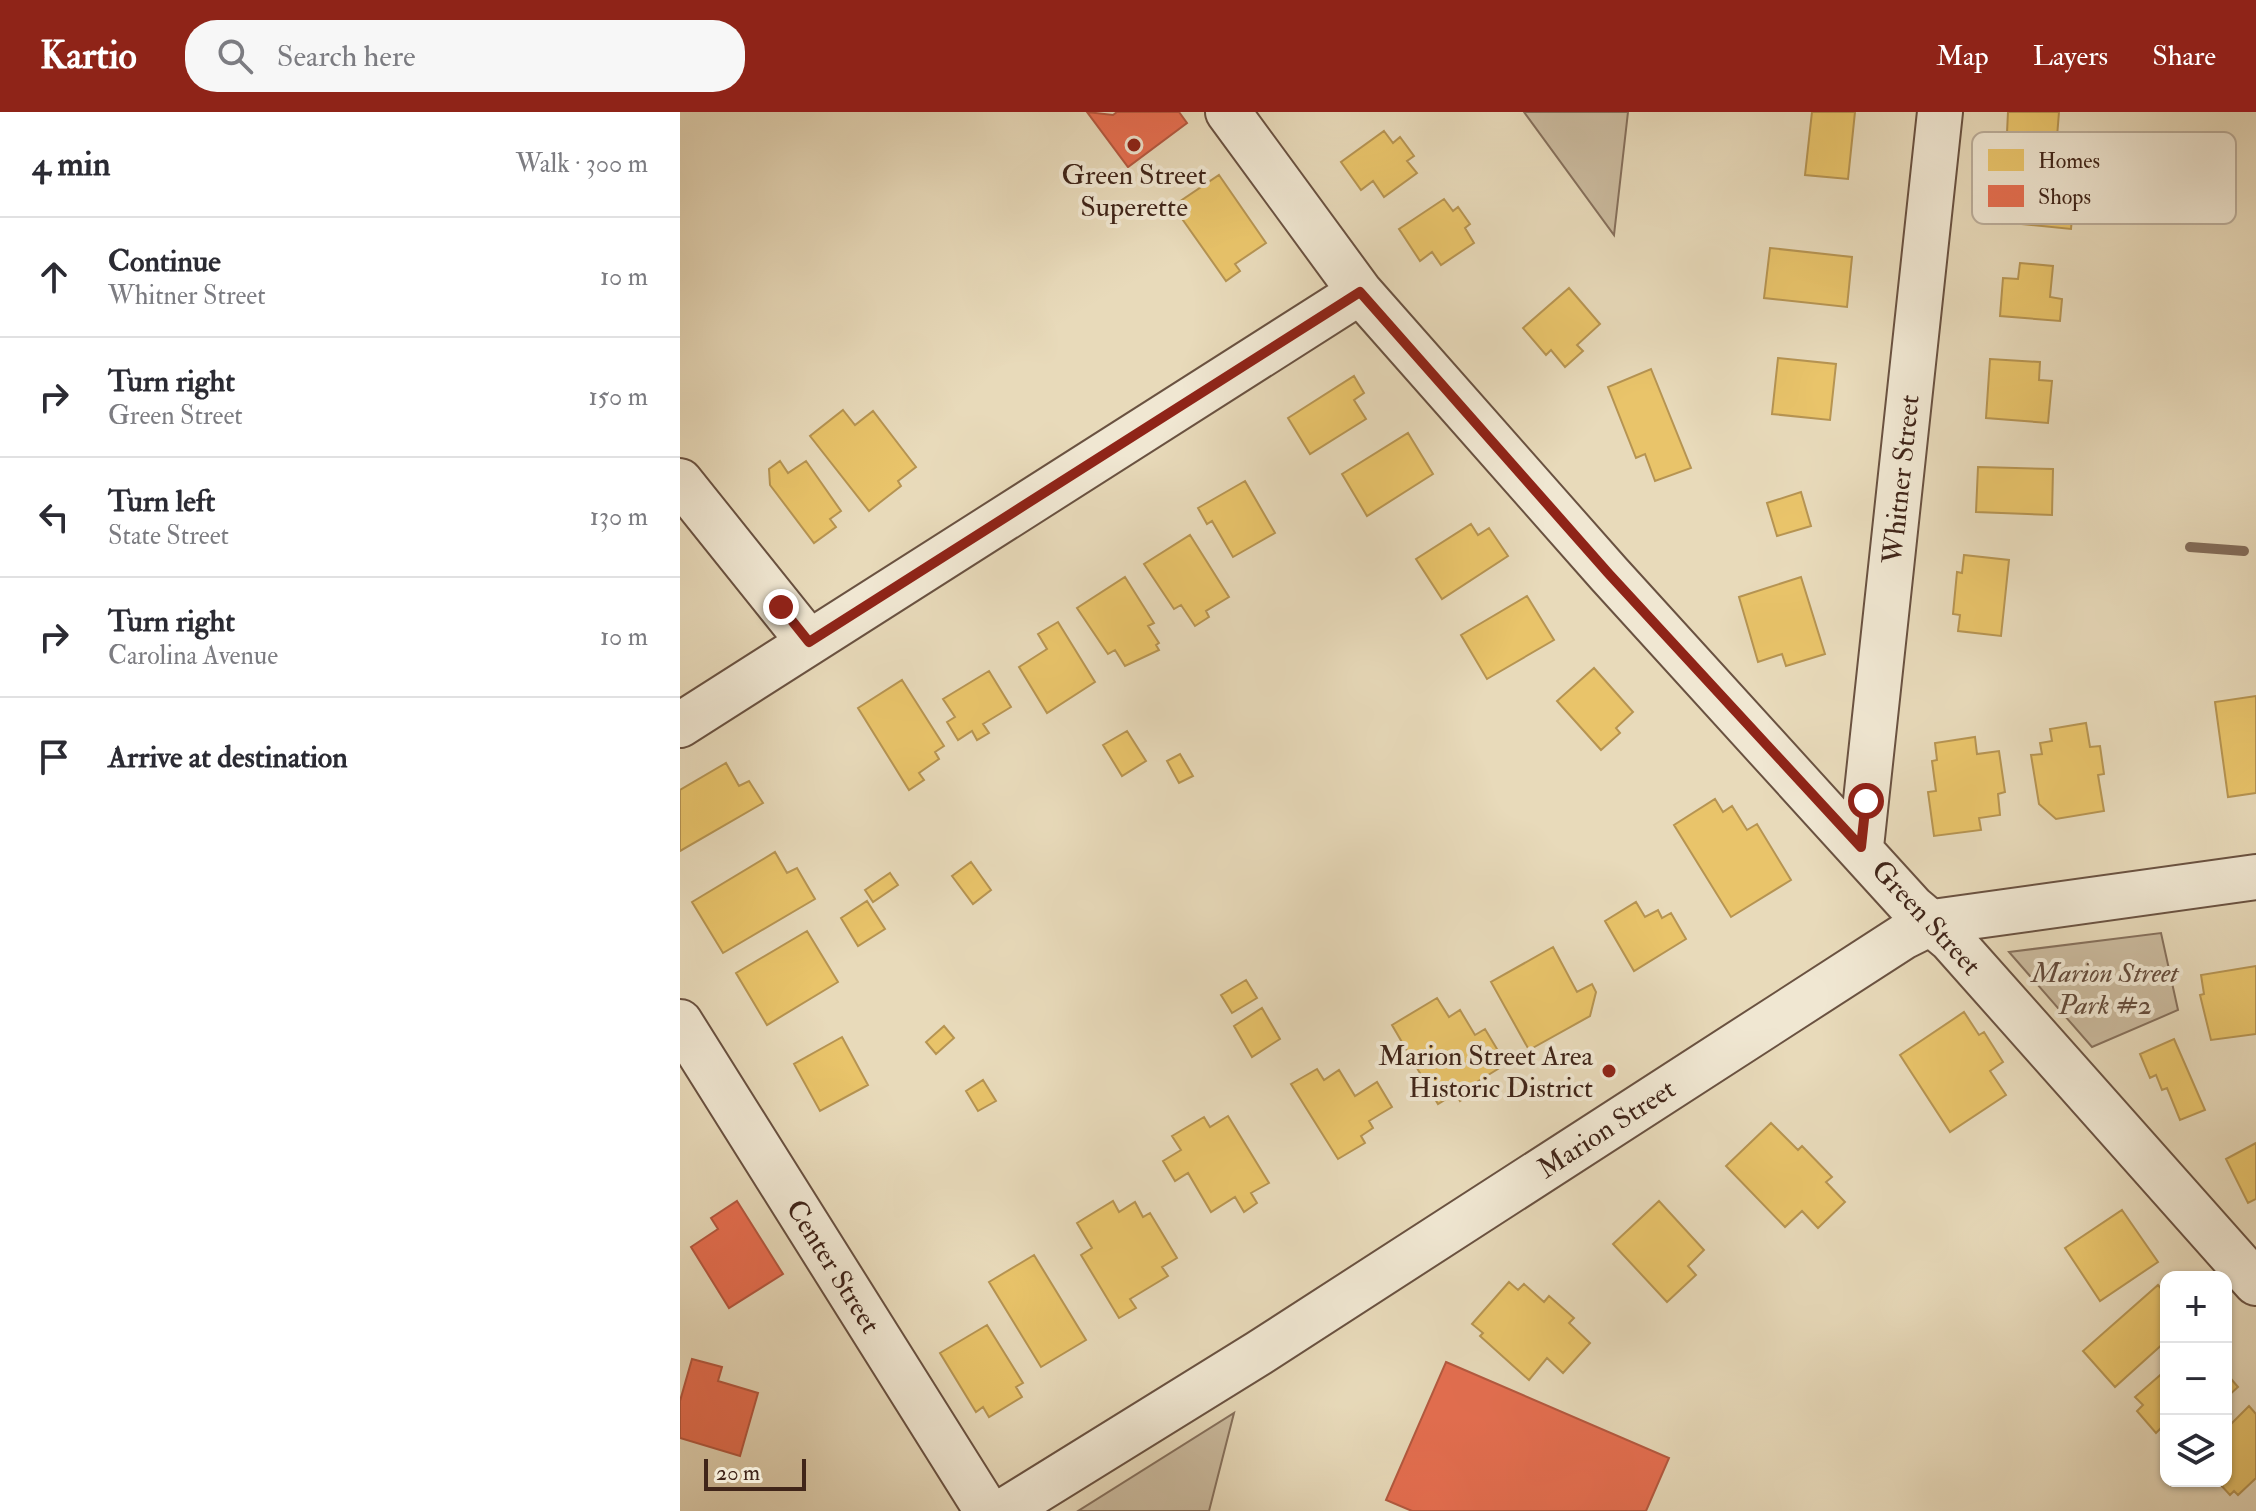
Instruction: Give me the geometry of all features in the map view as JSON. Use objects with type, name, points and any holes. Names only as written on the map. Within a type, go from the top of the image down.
[{"type":"street","name":"Green Street","points":[[1228,112],[1360,292],[1609,574],[1861,847],[1912,907],[1951,940],[2256,1283]]},
{"type":"street","name":"Whitner Street","points":[[1861,847],[1940,112]]},
{"type":"street","points":[[680,725],[1360,292]]},
{"type":"street","points":[[680,481],[809,642]]},
{"type":"street","name":"Marion Street","points":[[1004,1511],[1259,1353],[1841,975],[1932,923],[2256,877]]},
{"type":"street","name":"Center Street","points":[[680,1022],[987,1511]]},
{"type":"green space","points":[[1524,112],[1628,112],[1614,235]]},
{"type":"green space","name":"Marion Street Park #2","points":[[2161,933],[2178,1010],[2092,1047],[2009,952]]},
{"type":"green space","points":[[1234,1413],[1209,1511],[1078,1511]]},
{"type":"building: Homes","points":[[1812,112],[1855,112],[1848,179],[1805,175]]},
{"type":"building: Homes","points":[[2008,112],[2059,112],[2057,132],[2007,132]]},
{"type":"building: Homes","points":[[1384,131],[1393,143],[1400,137],[1414,156],[1407,161],[1417,173],[1384,197],[1373,181],[1361,190],[1341,162]]},
{"type":"building: Homes","points":[[1219,175],[1266,243],[1235,264],[1240,271],[1226,281],[1173,206]]},
{"type":"building: Homes","points":[[1444,199],[1453,211],[1458,207],[1470,224],[1465,228],[1474,243],[1441,265],[1432,252],[1420,261],[1399,229]]},
{"type":"building: Homes","points":[[2022,224],[2071,224],[2071,229]]},
{"type":"building: Homes","points":[[1770,248],[1852,257],[1847,307],[1764,298]]},
{"type":"building: Homes","points":[[2020,263],[2053,266],[2050,297],[2062,299],[2060,321],[2000,316],[2003,278],[2018,279]]},
{"type":"building: Homes","points":[[1569,288],[1600,324],[1577,345],[1583,351],[1565,367],[1551,350],[1546,355],[1523,328]]},
{"type":"building: Homes","points":[[1778,358],[1836,364],[1830,420],[1772,414]]},
{"type":"building: Homes","points":[[1990,359],[2040,362],[2039,380],[2052,381],[2048,423],[1986,418]]},
{"type":"building: Homes","points":[[1651,369],[1691,468],[1655,481],[1645,454],[1636,458],[1608,387]]},
{"type":"building: Homes","points":[[1354,376],[1364,393],[1354,400],[1366,419],[1310,454],[1288,418]]},
{"type":"building: Homes","points":[[843,410],[855,425],[873,411],[916,467],[898,481],[901,486],[869,511],[810,436]]},
{"type":"building: Homes","points":[[1408,433],[1433,474],[1367,516],[1342,474]]},
{"type":"building: Homes","points":[[780,461],[788,473],[806,461],[841,511],[830,519],[836,527],[814,543],[770,485],[769,469]]},
{"type":"building: Homes","points":[[1978,467],[2053,469],[2052,515],[1976,512]]},
{"type":"building: Homes","points":[[1245,481],[1275,533],[1233,557],[1212,521],[1207,524],[1198,508]]},
{"type":"building: Homes","points":[[1801,492],[1811,526],[1777,536],[1767,503]]},
{"type":"building: Homes","points":[[1471,524],[1478,535],[1489,528],[1508,556],[1442,599],[1416,559]]},
{"type":"building: Homes","points":[[1190,535],[1229,597],[1206,611],[1209,617],[1195,626],[1181,605],[1174,609],[1144,564]]},
{"type":"building: Homes","points":[[1964,555],[2009,560],[2001,636],[1958,631],[1960,615],[1953,614],[1957,572],[1962,573]]},
{"type":"building: Homes","points":[[1125,577],[1154,623],[1148,626],[1159,643],[1156,645],[1159,650],[1125,666],[1115,650],[1108,654],[1077,608]]},
{"type":"building: Homes","points":[[1801,577],[1825,654],[1786,666],[1782,654],[1758,662],[1739,597]]},
{"type":"building: Homes","points":[[1527,596],[1554,640],[1487,679],[1461,635]]},
{"type":"building: Homes","points":[[1058,622],[1095,682],[1047,713],[1019,667],[1047,649],[1038,634]]},
{"type":"building: Homes","points":[[1594,668],[1633,712],[1616,728],[1620,733],[1601,750],[1557,701]]},
{"type":"building: Homes","points":[[989,671],[1011,707],[983,724],[989,733],[977,740],[972,731],[958,740],[947,722],[955,717],[943,699]]},
{"type":"building: Homes","points":[[902,680],[944,746],[935,752],[939,759],[919,773],[924,780],[909,790],[858,708]]},
{"type":"building: Homes","points":[[2256,696],[2256,793],[2228,797],[2215,702]]},
{"type":"building: Homes","points":[[2086,723],[2090,747],[2100,746],[2104,774],[2098,775],[2104,811],[2056,819],[2039,804],[2031,755],[2042,754],[2040,743],[2052,741],[2050,729]]},
{"type":"building: Homes","points":[[1127,731],[1146,761],[1122,776],[1103,745]]},
{"type":"building: Homes","points":[[1975,737],[1977,754],[1999,751],[2005,792],[1998,794],[2000,815],[1979,818],[1981,830],[1934,836],[1928,792],[1936,791],[1932,761],[1937,760],[1935,743]]},
{"type":"building: Homes","points":[[1180,754],[1193,776],[1179,783],[1167,761]]},
{"type":"building: Homes","points":[[726,763],[739,786],[749,781],[763,803],[680,851],[680,790]]},
{"type":"building: Homes","points":[[1715,799],[1723,812],[1732,806],[1747,830],[1757,824],[1791,880],[1731,917],[1674,825]]},
{"type":"building: Homes","points":[[775,852],[787,873],[797,868],[815,899],[723,953],[692,902]]},
{"type":"building: Homes","points":[[971,862],[991,890],[973,904],[952,876]]},
{"type":"building: Homes","points":[[890,873],[898,885],[873,902],[865,890]]},
{"type":"building: Homes","points":[[867,901],[885,929],[858,946],[841,918]]},
{"type":"building: Homes","points":[[1636,902],[1645,917],[1658,910],[1662,918],[1671,913],[1686,939],[1634,971],[1605,921]]},
{"type":"building: Homes","points":[[807,931],[838,982],[767,1025],[736,973]]},
{"type":"building: Homes","points":[[1553,947],[1577,992],[1592,984],[1596,992],[1590,1016],[1529,1050],[1491,982]]},
{"type":"building: Homes","points":[[2256,966],[2256,1034],[2211,1040],[2200,995],[2204,994],[2201,975]]},
{"type":"building: Homes","points":[[1246,980],[1257,998],[1232,1013],[1221,995]]},
{"type":"building: Homes","points":[[1437,998],[1449,1017],[1460,1010],[1475,1035],[1485,1029],[1506,1064],[1472,1085],[1476,1091],[1460,1101],[1456,1093],[1438,1104],[1392,1025]]},
{"type":"building: Homes","points":[[1262,1008],[1280,1039],[1252,1057],[1234,1026]]},
{"type":"building: Homes","points":[[1964,1012],[1979,1035],[1984,1032],[2003,1062],[1990,1071],[2006,1095],[1950,1132],[1900,1055]]},
{"type":"building: Homes","points":[[944,1026],[954,1038],[936,1054],[926,1042]]},
{"type":"building: Homes","points":[[842,1037],[868,1085],[820,1111],[794,1064]]},
{"type":"building: Homes","points":[[2174,1039],[2205,1110],[2180,1120],[2167,1088],[2162,1090],[2156,1075],[2150,1078],[2140,1054]]},
{"type":"building: Homes","points":[[1317,1069],[1324,1080],[1339,1070],[1355,1096],[1377,1082],[1392,1107],[1369,1121],[1373,1128],[1361,1136],[1365,1143],[1338,1159],[1291,1084]]},
{"type":"building: Homes","points":[[983,1080],[996,1101],[978,1111],[966,1091]]},
{"type":"building: Homes","points":[[1228,1116],[1269,1183],[1251,1193],[1257,1203],[1244,1212],[1235,1197],[1211,1212],[1188,1173],[1175,1181],[1163,1161],[1181,1150],[1172,1136],[1204,1117],[1210,1127]]},
{"type":"building: Homes","points":[[1771,1123],[1798,1150],[1802,1146],[1832,1177],[1826,1182],[1845,1202],[1818,1228],[1802,1211],[1785,1227],[1726,1166]]},
{"type":"building: Homes","points":[[2256,1143],[2256,1199],[2248,1203],[2226,1159]]},
{"type":"building: Homes","points":[[1113,1201],[1119,1212],[1135,1202],[1143,1217],[1150,1213],[1177,1258],[1162,1267],[1168,1276],[1130,1299],[1136,1308],[1119,1318],[1081,1255],[1092,1248],[1077,1223]]},
{"type":"building: Homes","points":[[1659,1201],[1704,1250],[1688,1266],[1696,1275],[1667,1302],[1613,1244]]},
{"type":"building: Homes","points":[[2122,1210],[2158,1262],[2100,1301],[2065,1248]]},
{"type":"building: Homes","points":[[1034,1255],[1086,1340],[1041,1367],[989,1282]]},
{"type":"building: Homes","points":[[1509,1282],[1518,1290],[1524,1284],[1544,1302],[1549,1296],[1574,1318],[1569,1323],[1590,1343],[1563,1373],[1547,1358],[1529,1380],[1480,1336],[1483,1333],[1472,1324]]},
{"type":"building: Homes","points":[[2158,1285],[2160,1287],[2160,1346],[2115,1387],[2083,1351]]},
{"type":"building: Homes","points":[[987,1325],[1023,1383],[1016,1387],[1022,1397],[989,1417],[983,1407],[976,1412],[940,1353]]},
{"type":"building: Homes","points":[[2160,1375],[2160,1429],[2156,1433],[2137,1411],[2143,1405],[2135,1397]]},
{"type":"building: Homes","points":[[2249,1406],[2256,1414],[2256,1478],[2238,1495],[2234,1491],[2230,1495],[2223,1487],[2232,1487],[2232,1423]]},
{"type":"building: Shops","name":"Green Street Superette","points":[[1087,112],[1113,115],[1117,112],[1179,112],[1187,123],[1128,167]]},
{"type":"building: Shops","points":[[737,1201],[783,1274],[729,1308],[691,1247],[718,1229],[711,1218]]},
{"type":"building: Shops","points":[[692,1359],[722,1367],[718,1381],[758,1393],[740,1456],[680,1438],[680,1401]]},
{"type":"building: Shops","points":[[1446,1362],[1669,1458],[1646,1511],[1412,1511],[1386,1500]]},
{"type":"waterway","points":[[2190,547],[2244,551]]},
{"type":"place","name":"Green Street Superette","points":[[1134,145]]},
{"type":"place","name":"Marion Street Area Historic District","points":[[1609,1071]]},
{"type":"route","points":[[781,607],[809,642],[1360,292],[1609,574],[1861,847],[1866,801]]}]
